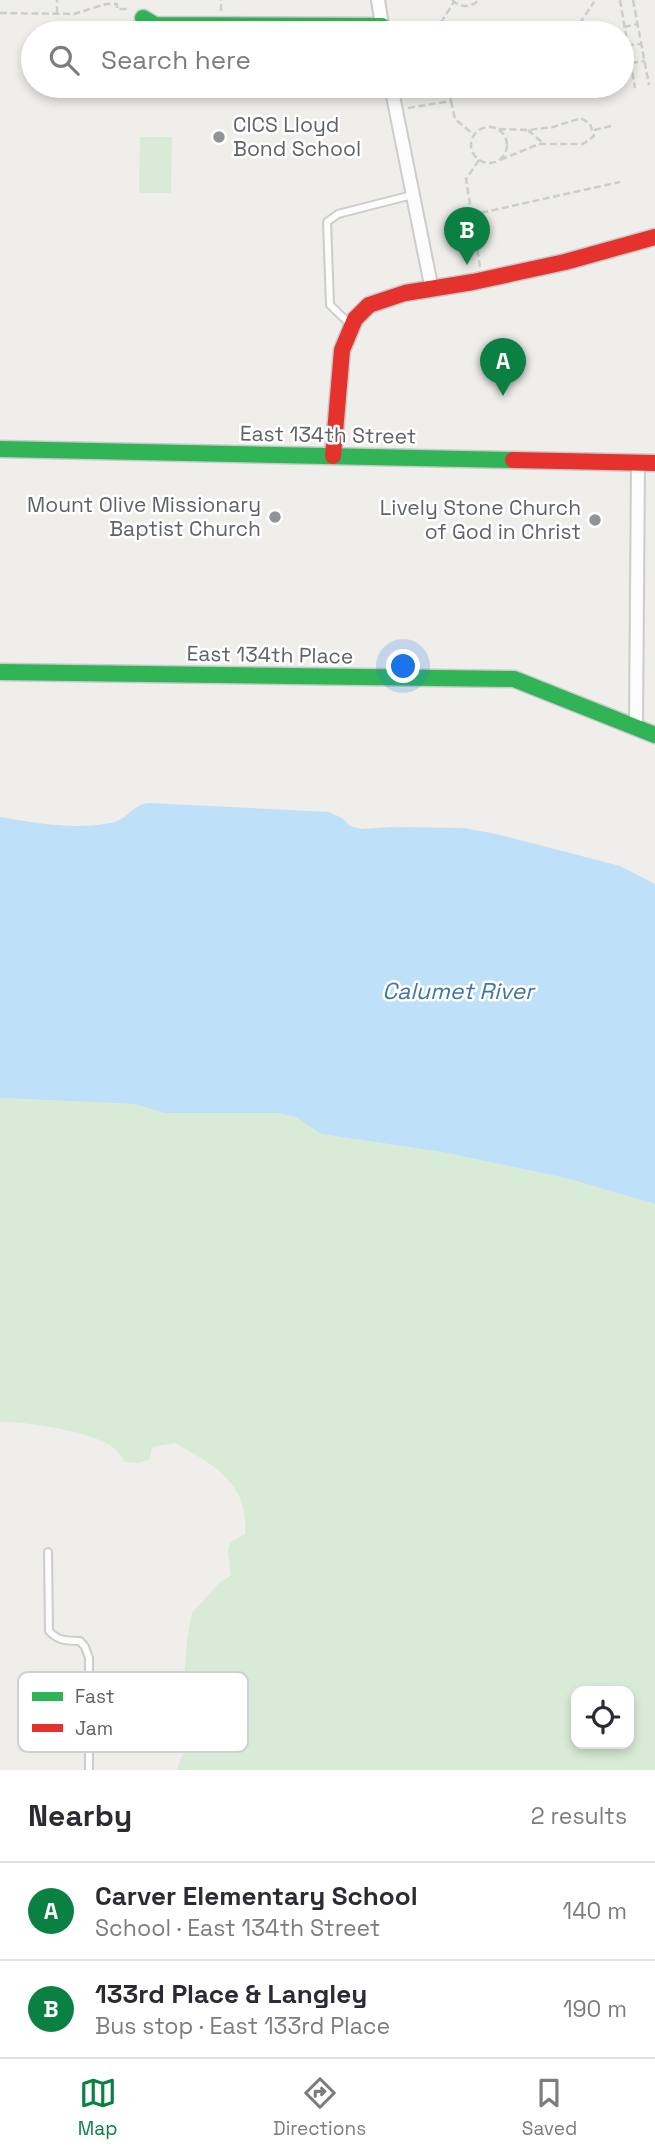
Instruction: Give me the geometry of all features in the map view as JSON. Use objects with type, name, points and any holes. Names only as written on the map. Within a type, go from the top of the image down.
[{"type":"street","points":[[378,0],[382,21]]},
{"type":"street","points":[[138,13],[149,21]]},
{"type":"street","points":[[393,98],[432,290]]},
{"type":"street","points":[[333,456],[342,349],[351,325],[370,304],[506,275],[655,237]]},
{"type":"street","name":"East 134th Street","points":[[0,449],[655,463]]},
{"type":"street","points":[[636,726],[638,462]]},
{"type":"street","name":"East 134th Place","points":[[0,672],[514,679],[655,735]]},
{"type":"lane","points":[[351,325],[330,305],[327,222],[338,214],[412,195]]},
{"type":"lane","points":[[48,1552],[50,1631],[63,1641],[80,1641],[89,1658],[89,1672]]},
{"type":"lane","points":[[89,1752],[89,1770]]},
{"type":"path","points":[[57,0],[57,13]]},
{"type":"path","points":[[220,16],[221,0]]},
{"type":"path","points":[[442,21],[453,1],[466,6],[482,0]]},
{"type":"path","points":[[620,0],[623,21]]},
{"type":"path","points":[[633,0],[649,85]]},
{"type":"path","points":[[581,21],[594,2]]},
{"type":"path","points":[[0,13],[74,14],[106,4],[117,4],[117,9],[138,13]]},
{"type":"path","points":[[634,25],[638,24]]},
{"type":"path","points":[[634,44],[641,44]]},
{"type":"path","points":[[634,63],[645,61]]},
{"type":"path","points":[[634,82],[635,88]]},
{"type":"path","points":[[451,98],[455,120],[474,135]]},
{"type":"path","points":[[408,108],[451,101]]},
{"type":"path","points":[[581,118],[587,120],[594,130],[594,136],[583,144],[544,144],[490,163],[480,160],[471,149],[474,135],[483,128],[528,130],[553,127],[581,118]]},
{"type":"path","points":[[594,130],[611,126]]},
{"type":"path","points":[[499,129],[508,144],[507,151],[500,160]]},
{"type":"path","points":[[528,130],[544,144]]},
{"type":"path","points":[[480,160],[466,178],[480,268]]},
{"type":"path","points":[[471,215],[620,182]]},
{"type":"green space","points":[[140,137],[172,137],[171,193],[139,193]]},
{"type":"green space","points":[[0,1098],[135,1104],[164,1113],[277,1113],[296,1117],[321,1134],[442,1152],[566,1178],[655,1204],[655,1770],[177,1770],[183,1752],[248,1752],[248,1672],[185,1672],[192,1613],[220,1582],[231,1576],[228,1551],[230,1543],[245,1534],[245,1516],[241,1501],[235,1489],[215,1468],[175,1443],[152,1447],[150,1459],[138,1463],[125,1462],[115,1449],[93,1437],[43,1426],[0,1422]]},
{"type":"water","name":"Calumet River","points":[[142,804],[329,812],[342,818],[350,826],[361,829],[464,828],[620,866],[655,884],[655,1204],[566,1178],[442,1152],[321,1134],[296,1117],[277,1113],[164,1113],[135,1104],[0,1098],[0,817],[55,825],[97,825],[117,821]]},
{"type":"traffic: fast","points":[[143,18],[148,21]]},
{"type":"traffic: fast","points":[[0,449],[513,460]]},
{"type":"traffic: fast","points":[[0,672],[514,679],[655,735]]},
{"type":"traffic: jam","points":[[333,456],[342,350],[355,319],[369,305],[405,293],[473,282],[565,262],[655,237]]},
{"type":"traffic: jam","points":[[513,460],[655,463]]},
{"type":"place","name":"CICS Lloyd Bond School","points":[[219,137]]},
{"type":"place","name":"133rd Place & Langley","points":[[467,265]]},
{"type":"place","name":"Carver Elementary School","points":[[503,396]]},
{"type":"place","name":"Mount Olive Missionary Baptist Church","points":[[275,517]]},
{"type":"place","name":"Lively Stone Church of God in Christ","points":[[595,520]]}]
